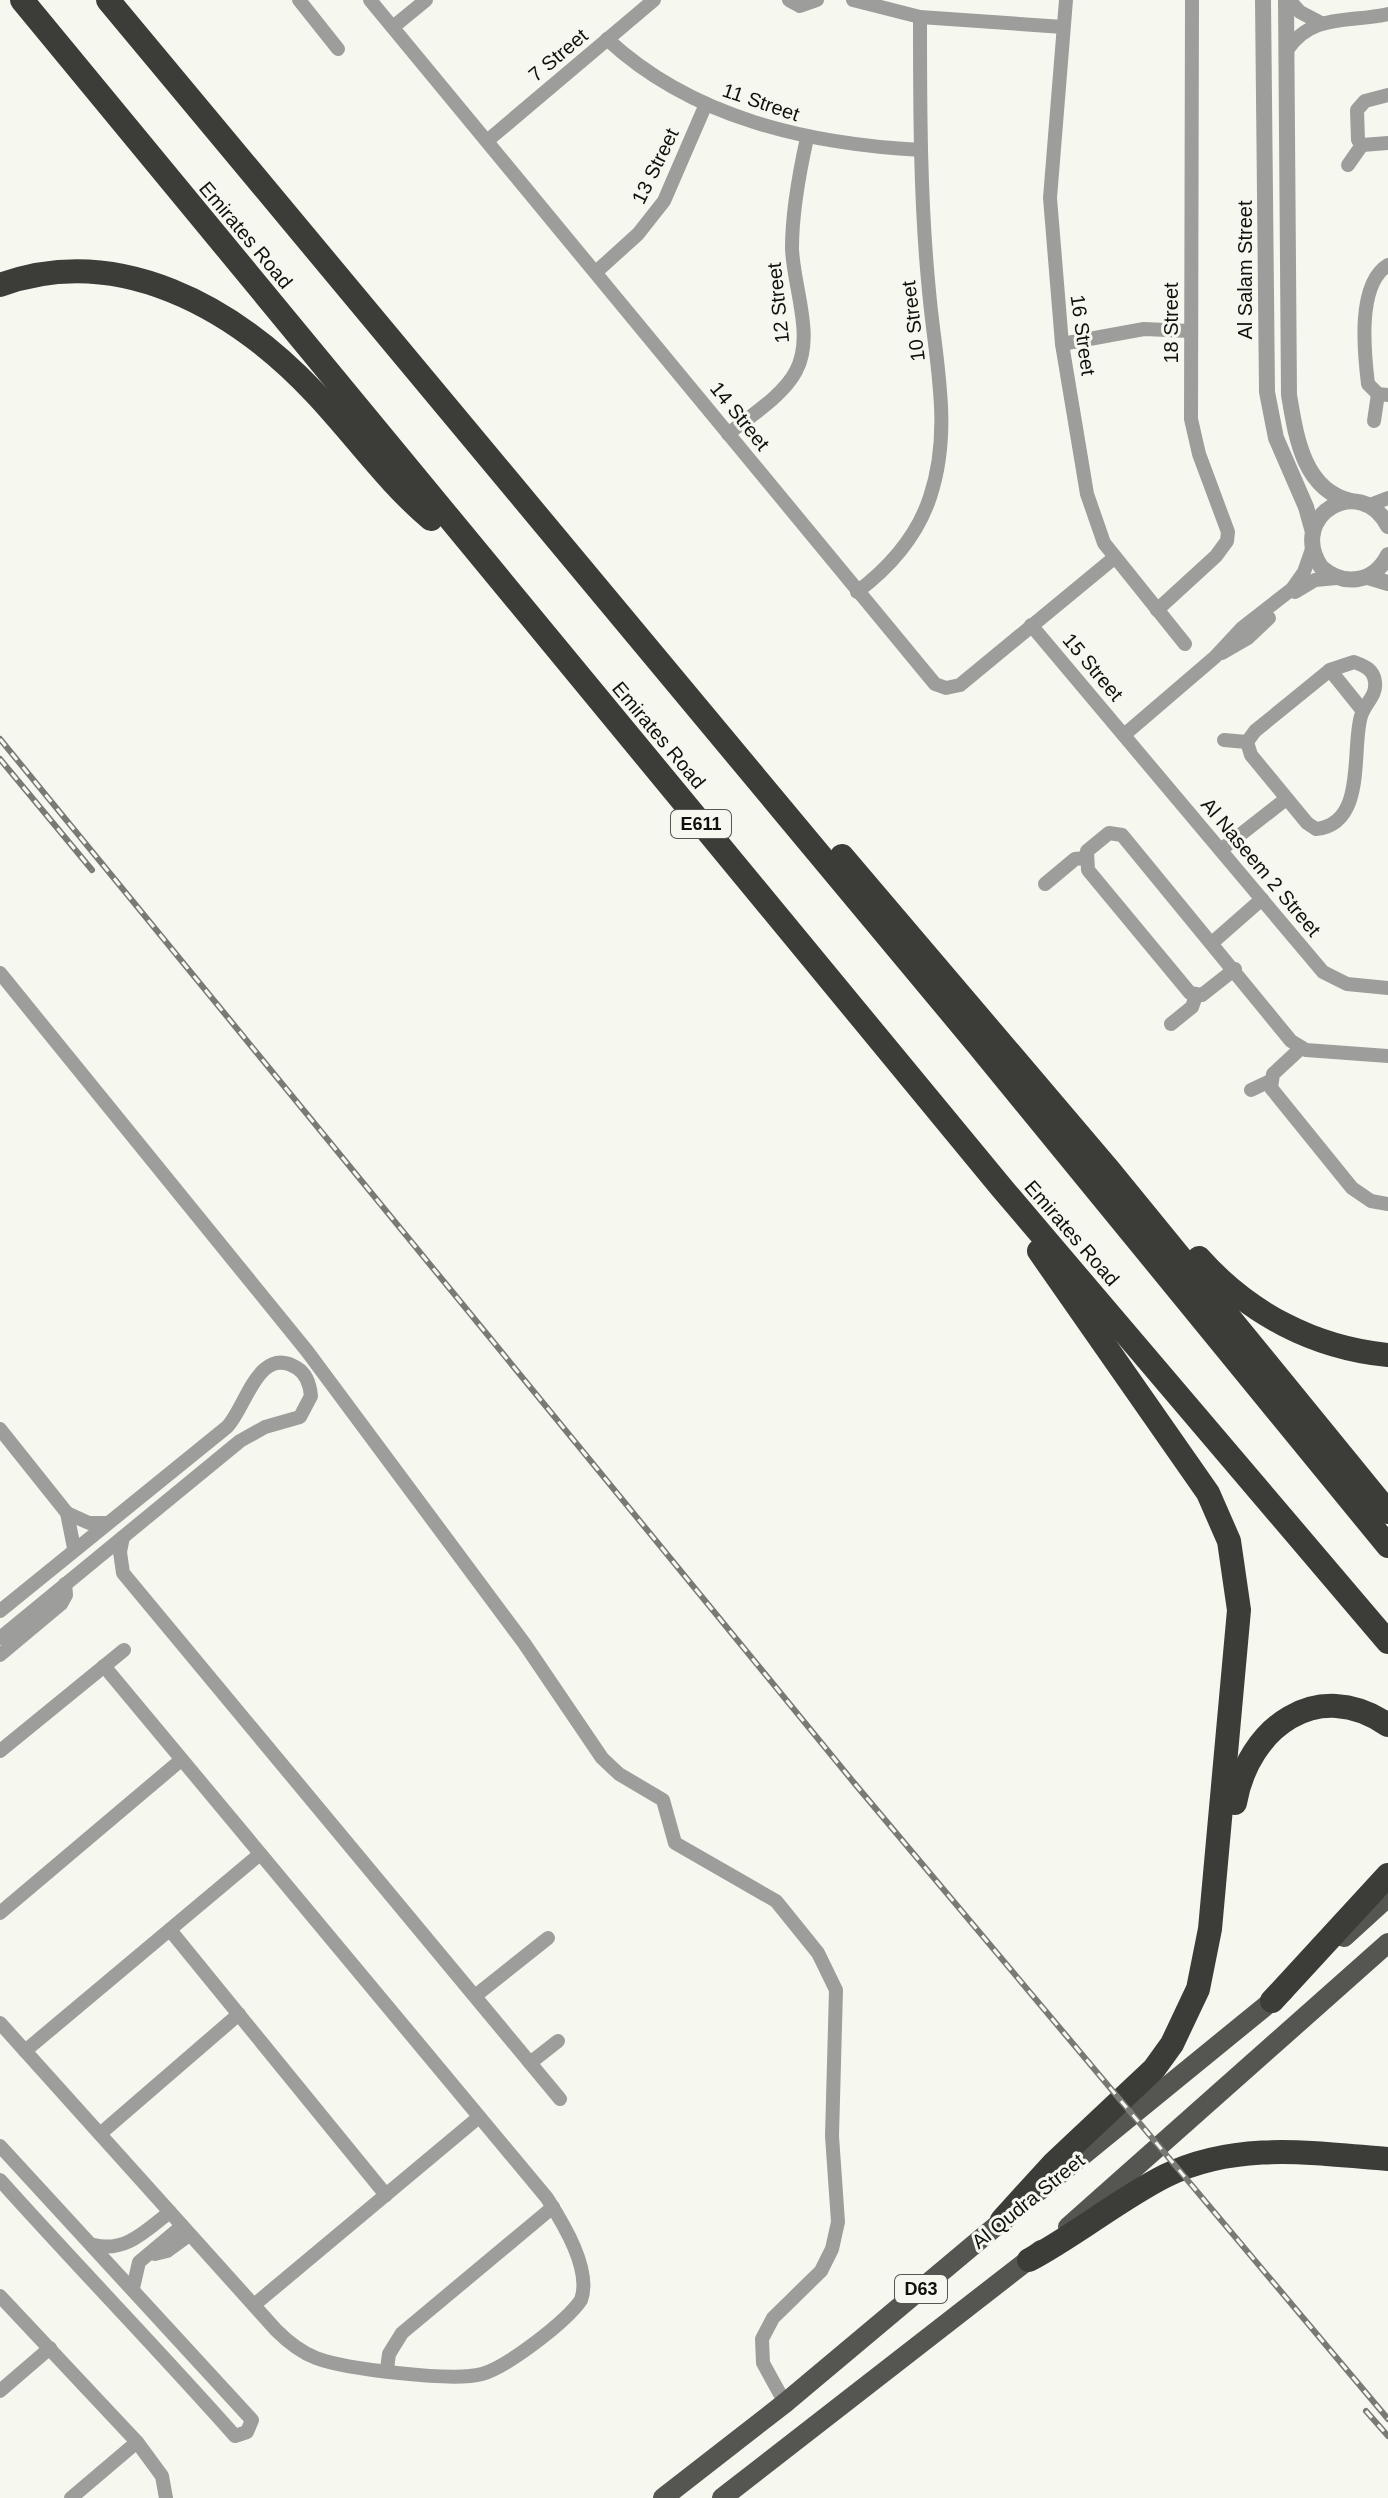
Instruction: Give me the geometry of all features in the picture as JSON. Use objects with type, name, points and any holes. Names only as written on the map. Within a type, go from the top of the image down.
[{"type":"highway","name":"Emirates Road","points":[[22,0],[1001,1187],[1388,1642]]},
{"type":"highway","points":[[108,0],[979,1046],[1388,1546]]},
{"type":"highway","points":[[0,285],[48,272],[97,270],[146,279],[192,300],[281,361],[313,391],[427,515],[466,539]]},
{"type":"highway","points":[[497,468],[591,562],[1109,1170],[1388,1512]]},
{"type":"highway","points":[[822,834],[937,948],[1221,1281],[1259,1311],[1293,1329],[1347,1348],[1388,1355]]},
{"type":"highway","points":[[1001,1187],[1081,1315],[1199,1478],[1229,1541],[1239,1593],[1239,1628],[1213,1906]]},
{"type":"highway","points":[[1002,2220],[1053,2164],[1133,2091],[1172,2044],[1198,1989],[1240,1779],[1261,1739],[1288,1718],[1322,1708],[1359,1711],[1388,1725]]},
{"type":"highway","points":[[1272,2001],[1388,1875]]},
{"type":"highway","points":[[1361,2157],[1388,2149]]},
{"type":"highway","points":[[1029,2260],[1149,2185],[1197,2163],[1266,2150],[1388,2159]]},
{"type":"main road","name":"Al Qudra Street","points":[[663,2498],[785,2403],[1002,2220],[1178,2080],[1388,1897]]},
{"type":"main road","name":"D63","points":[[722,2498],[1029,2260],[1388,1943]]},
{"type":"street","points":[[299,0],[338,49]]},
{"type":"street","name":"14 Street","points":[[370,0],[924,674],[946,688],[960,685],[1114,558]]},
{"type":"street","points":[[393,27],[426,0]]},
{"type":"street","name":"7 Street","points":[[487,141],[654,0]]},
{"type":"street","points":[[789,0],[800,6],[817,0]]},
{"type":"street","points":[[837,0],[852,0],[920,17],[1063,27]]},
{"type":"street","name":"16 Street","points":[[1066,0],[1050,198],[1062,344],[1091,511],[1114,558],[1185,644]]},
{"type":"street","name":"18 Street","points":[[1157,610],[1216,556],[1227,541],[1225,523],[1194,437],[1190,331],[1192,0]]},
{"type":"street","name":"Al Salam Street","points":[[1263,0],[1267,392],[1276,438],[1306,507],[1313,532]]},
{"type":"street","points":[[1288,0],[1300,12],[1321,23]]},
{"type":"street","name":"Al Salam Street","points":[[1288,0],[1289,395],[1298,440],[1312,474],[1327,492],[1370,505]]},
{"type":"street","points":[[1287,50],[1301,32],[1321,23],[1388,14]]},
{"type":"street","name":"10 Street","points":[[857,592],[904,547],[919,523],[937,469],[940,387],[929,292],[921,150],[920,17]]},
{"type":"street","name":"11 Street","points":[[607,39],[647,72],[706,104],[807,138],[921,150]]},
{"type":"street","points":[[1362,145],[1358,134],[1360,105],[1388,95]]},
{"type":"street","name":"13 Street","points":[[596,272],[638,234],[664,201],[706,104]]},
{"type":"street","name":"12 Street","points":[[728,434],[784,386],[801,360],[804,344],[792,249],[797,190],[807,138]]},
{"type":"street","points":[[1362,145],[1388,143]]},
{"type":"street","points":[[1348,165],[1362,145]]},
{"type":"street","points":[[1374,421],[1383,394],[1372,390],[1367,377],[1367,300],[1371,280],[1388,265]]},
{"type":"street","points":[[1062,344],[1135,330],[1190,331]]},
{"type":"street","points":[[1388,498],[1370,505],[1388,526]]},
{"type":"street","points":[[1248,630],[1292,589],[1304,572],[1312,549],[1313,532],[1326,510],[1351,501]]},
{"type":"street","points":[[1312,549],[1321,567],[1337,578]]},
{"type":"street","points":[[1124,735],[1303,585],[1315,580],[1358,580],[1368,577],[1388,555]]},
{"type":"street","points":[[1368,577],[1388,583]]},
{"type":"street","name":"15 Street","points":[[1031,625],[1124,735]]},
{"type":"street","points":[[1354,662],[1365,666],[1373,674],[1376,686],[1373,697],[1363,711],[1352,798],[1327,826],[1316,829],[1286,799],[1251,755],[1247,742],[1255,731],[1330,670],[1354,662]]},
{"type":"street","points":[[1330,670],[1363,711]]},
{"type":"street","name":"Al Naseem 2 Street","points":[[1124,735],[1323,972],[1347,984],[1388,988]]},
{"type":"street","points":[[1224,740],[1247,742]]},
{"type":"street","points":[[1222,849],[1286,799]]},
{"type":"street","points":[[1045,884],[1075,859],[1084,858],[1104,836],[1122,835],[1300,1049],[1388,1056]]},
{"type":"street","points":[[1084,858],[1088,870],[1190,993],[1202,995],[1235,969]]},
{"type":"street","points":[[1213,942],[1262,899]]},
{"type":"street","points":[[0,973],[307,1351],[524,1643],[602,1758],[619,1774],[663,1800],[675,1843],[776,1901],[824,1961],[837,2003],[832,2136],[838,2222],[832,2249],[821,2271],[773,2318],[762,2339],[763,2363],[785,2403]]},
{"type":"street","points":[[1171,1024],[1192,1007],[1196,996]]},
{"type":"street","points":[[1251,1090],[1270,1081],[1300,1049]]},
{"type":"street","points":[[1270,1081],[1271,1088],[1290,1114],[1352,1188],[1371,1201],[1388,1204]]},
{"type":"street","points":[[0,1611],[227,1427],[243,1407],[255,1379],[266,1368],[290,1365],[303,1373],[311,1396],[300,1417],[265,1427],[240,1441],[0,1638]]},
{"type":"street","points":[[0,1429],[67,1513],[89,1523],[105,1523]]},
{"type":"street","points":[[67,1513],[74,1548]]},
{"type":"street","points":[[123,1537],[120,1559],[123,1573],[560,2099]]},
{"type":"street","points":[[89,1565],[123,1573]]},
{"type":"street","points":[[0,1655],[61,1604],[65,1584]]},
{"type":"street","points":[[0,1751],[124,1650]]},
{"type":"street","points":[[0,2023],[284,2338],[313,2357],[337,2364],[452,2377],[487,2373],[510,2361],[574,2309],[583,2295],[583,2277],[553,2207],[104,1666]]},
{"type":"street","points":[[0,1913],[181,1760]]},
{"type":"street","points":[[25,2051],[260,1854]]},
{"type":"street","points":[[170,1930],[386,2195]]},
{"type":"street","points":[[475,1996],[548,1938]]},
{"type":"street","points":[[100,2134],[239,2014]]},
{"type":"street","points":[[530,2063],[558,2041]]},
{"type":"street","points":[[254,2305],[479,2117]]},
{"type":"street","points":[[0,2146],[252,2420],[247,2432],[235,2436],[143,2331],[69,2258],[0,2180]]},
{"type":"street","points":[[387,2369],[389,2354],[402,2333],[553,2207]]},
{"type":"street","points":[[92,2244],[110,2248],[125,2245],[170,2212]]},
{"type":"street","points":[[133,2288],[143,2258],[185,2231]]},
{"type":"street","points":[[125,2245],[143,2258]]},
{"type":"street","points":[[0,2296],[137,2442],[162,2476],[166,2498]]},
{"type":"street","points":[[0,2391],[50,2348]]},
{"type":"street","points":[[71,2498],[137,2442]]},
{"type":"railway","points":[[0,739],[855,1784],[1388,2419]]},
{"type":"railway","points":[[0,759],[92,870]]},
{"type":"railway","points":[[1366,2411],[1388,2436]]}]
